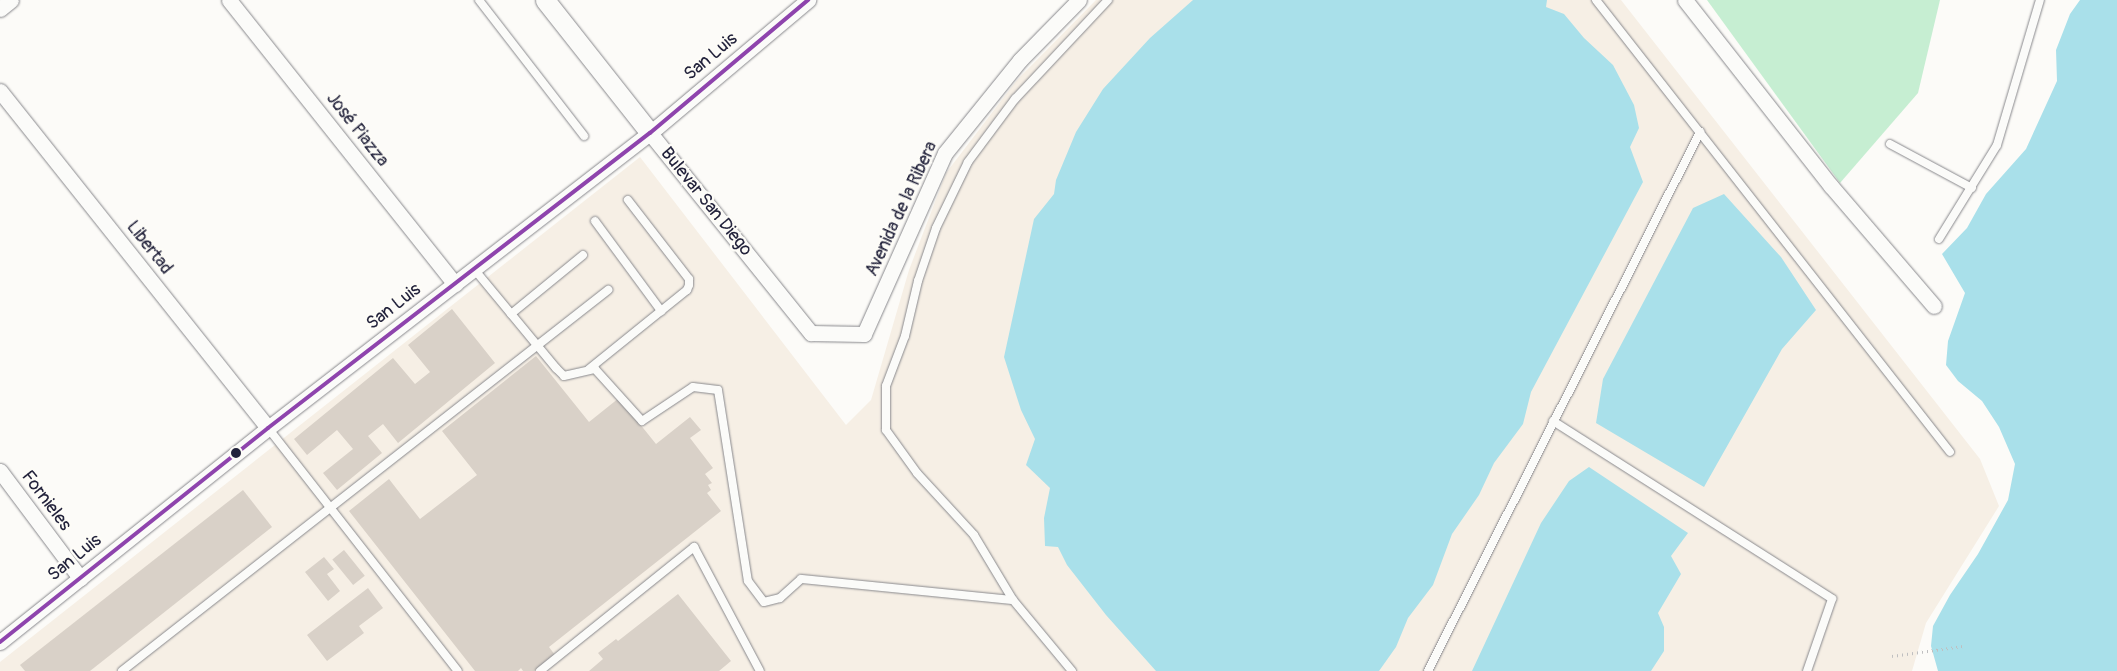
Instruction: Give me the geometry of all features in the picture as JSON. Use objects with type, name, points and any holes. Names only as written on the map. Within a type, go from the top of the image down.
[{"type":"street","points":[[0,9],[11,0]]},
{"type":"street","name":"José Piazza","points":[[229,0],[454,284]]},
{"type":"street","name":"San Luis","points":[[0,642],[268,428],[650,133],[808,0]]},
{"type":"street","name":"Avenida de la Ribera","points":[[811,333],[864,334],[946,153],[1020,60],[1079,0]]},
{"type":"street","points":[[1685,0],[1830,186],[1934,306]]},
{"type":"street","name":"Bulevar San Diego","points":[[548,1],[650,133],[811,333]]},
{"type":"street","name":"Libertad","points":[[0,91],[268,428]]},
{"type":"street","name":"Fornieles","points":[[0,471],[80,578]]},
{"type":"lane","points":[[479,0],[584,136]]},
{"type":"lane","points":[[1072,671],[1012,600],[974,535],[917,473],[886,430],[886,386],[905,336],[918,281],[936,228],[968,162],[1015,98],[1108,0]]},
{"type":"lane","points":[[1596,0],[1950,452]]},
{"type":"lane","points":[[1939,239],[1997,146],[2040,0]]},
{"type":"lane","points":[[1428,671],[1700,132]]},
{"type":"lane","points":[[1890,144],[1972,188]]},
{"type":"lane","points":[[589,369],[687,290],[689,279],[628,200]]},
{"type":"lane","points":[[595,221],[661,311]]},
{"type":"lane","points":[[510,314],[582,256]]},
{"type":"lane","points":[[474,269],[564,376],[595,369],[642,421],[694,388],[718,390],[748,581],[764,602],[780,598],[801,579],[1012,600]]},
{"type":"lane","points":[[122,671],[608,290]]},
{"type":"lane","points":[[1554,421],[1832,599],[1807,671]]},
{"type":"lane","points":[[268,428],[458,671]]},
{"type":"lane","points":[[540,671],[694,547],[760,671]]},
{"type":"path","points":[[1892,656],[1963,646]]},
{"type":"shaded area","points":[[1096,0],[1621,0],[1980,459],[1999,506],[1926,623],[1912,671],[0,671],[0,662],[640,157],[846,425],[871,400],[909,270],[946,173],[1017,80]]},
{"type":"green space","points":[[1707,0],[1940,0],[1918,93],[1840,183]]},
{"type":"water","points":[[1193,0],[1547,0],[1546,7],[1564,14],[1584,38],[1613,65],[1634,105],[1639,128],[1630,147],[1643,182],[1531,392],[1523,424],[1494,463],[1479,495],[1452,534],[1433,585],[1408,618],[1396,647],[1379,671],[1156,671],[1106,615],[1067,565],[1058,547],[1045,546],[1044,518],[1050,488],[1026,465],[1035,439],[1021,410],[1004,357],[1034,219],[1054,194],[1056,180],[1076,132],[1103,89],[1150,38]]},
{"type":"water","points":[[2080,0],[2117,0],[2117,671],[1938,671],[1931,646],[1933,626],[1950,595],[1978,554],[2008,500],[2015,464],[1999,427],[1982,401],[1958,381],[1946,365],[1948,341],[1965,293],[1942,254],[1967,228],[1986,194],[2026,149],[2057,81],[2056,50],[2070,14]]},
{"type":"water","points":[[1724,194],[1781,257],[1816,310],[1782,349],[1704,487],[1596,423],[1603,379],[1693,208]]},
{"type":"water","points":[[1589,467],[1688,533],[1671,556],[1681,574],[1658,613],[1664,627],[1664,651],[1651,671],[1472,671],[1541,523],[1569,481]]},
{"type":"building","points":[[452,309],[495,363],[398,443],[383,424],[368,436],[382,453],[337,490],[323,473],[353,449],[337,430],[307,455],[294,439],[393,358],[415,384],[430,372],[408,345]]},
{"type":"building","points":[[536,356],[589,422],[619,398],[656,444],[690,417],[701,430],[690,438],[713,468],[705,474],[712,483],[708,485],[711,490],[707,493],[721,511],[549,647],[555,655],[534,671],[523,671],[521,668],[518,671],[475,671],[349,511],[389,479],[420,519],[477,475],[442,431]]},
{"type":"building","points":[[243,490],[272,527],[90,671],[25,671],[20,665]]},
{"type":"building","points":[[344,550],[365,576],[353,585],[332,559]]},
{"type":"building","points":[[324,557],[334,569],[327,574],[340,591],[328,601],[305,572]]},
{"type":"building","points":[[368,588],[383,608],[359,626],[364,633],[327,661],[307,635]]},
{"type":"building","points":[[678,594],[731,661],[719,671],[589,671],[603,659],[598,653],[616,639],[618,641]]},
{"type":"transit line","points":[[0,642],[268,428],[650,133],[808,0]]}]
